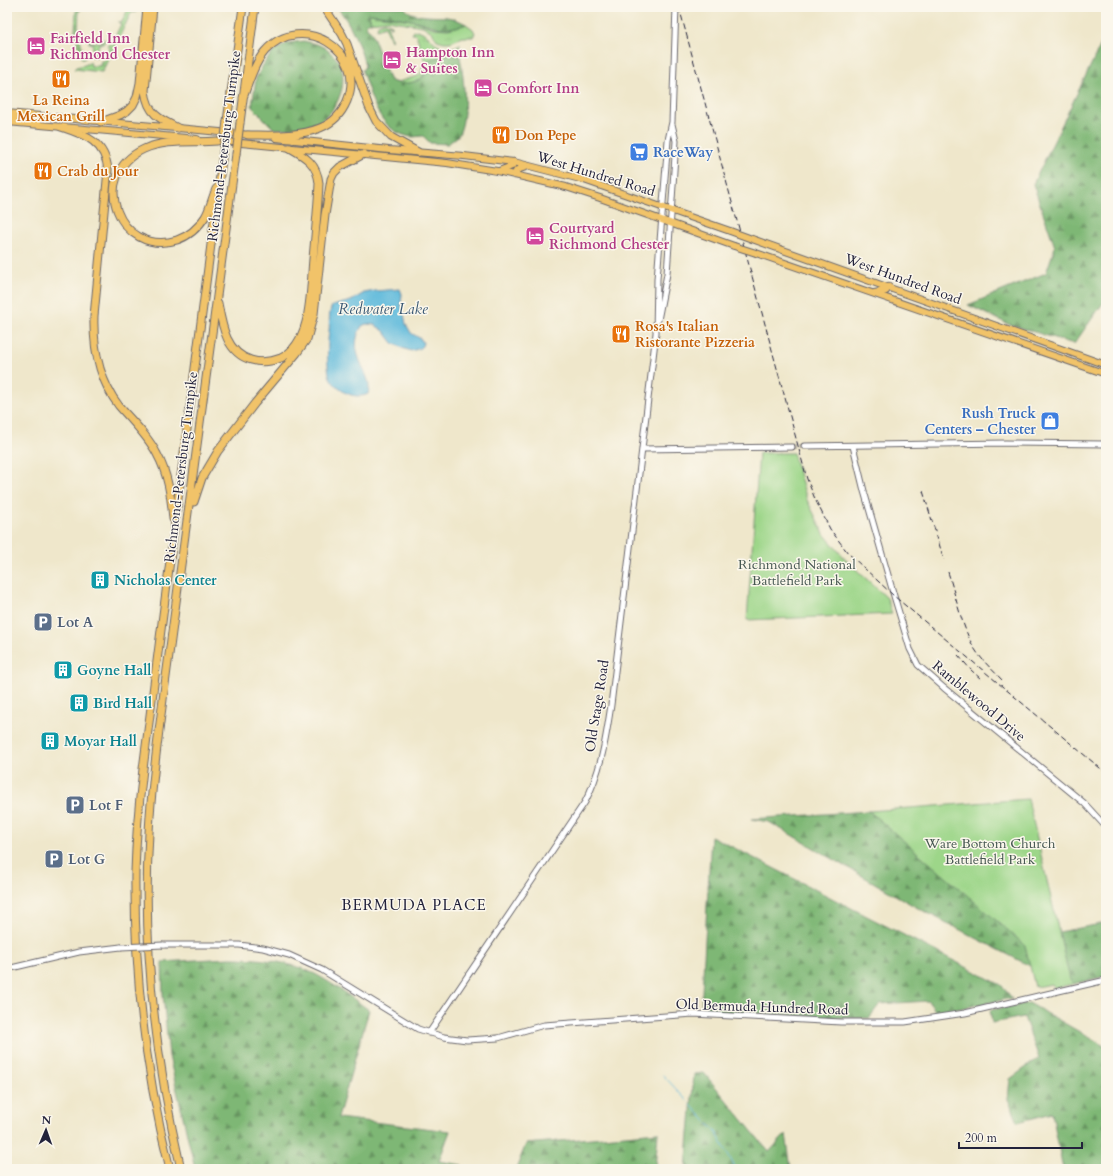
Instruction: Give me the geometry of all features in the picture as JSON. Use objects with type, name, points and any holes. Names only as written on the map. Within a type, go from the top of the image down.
[{"type":"highway","points":[[101,122],[127,111],[133,105],[137,97],[140,83],[147,7]]},
{"type":"highway","points":[[153,7],[145,91],[146,97],[150,109],[157,118],[178,128]]},
{"type":"highway","name":"Richmond-Petersburg Turnpike","points":[[170,1169],[156,1108],[142,1022],[137,941],[135,872],[143,769],[242,7]]},
{"type":"highway","name":"Richmond-Petersburg Turnpike","points":[[181,1169],[164,1088],[153,1013],[148,953],[147,879],[150,814],[255,7]]},
{"type":"highway","points":[[324,7],[347,44],[369,108],[376,121],[391,137],[418,152]]},
{"type":"highway","points":[[243,98],[255,68],[265,52],[275,42],[292,35],[312,36],[327,41],[341,54],[350,73],[350,93],[345,106],[338,116],[327,124],[314,130],[293,134],[248,135]]},
{"type":"highway","points":[[61,127],[81,134],[92,140],[102,151],[107,162],[108,170],[94,316],[96,353],[104,379],[112,395],[153,447],[162,463],[171,495],[174,534]]},
{"type":"highway","points":[[217,141],[166,143],[137,152],[124,162],[117,174],[114,189],[116,209],[125,225],[140,236],[163,243],[180,239],[195,229],[205,217],[220,177]]},
{"type":"highway","points":[[217,297],[226,336],[234,349],[248,360],[266,362],[277,359],[289,352],[301,336],[308,314],[319,183],[317,172],[311,162],[303,155],[290,148]]},
{"type":"highway","points":[[188,521],[202,478],[211,461],[307,339],[314,314],[325,215],[331,179],[334,172],[340,167],[364,154]]},
{"type":"main road","name":"West Hundred Road","points":[[7,113],[472,156],[514,162],[584,180],[904,292],[1106,365]]},
{"type":"main road","points":[[7,118],[38,120],[40,116]]},
{"type":"main road","name":"West Hundred Road","points":[[7,122],[364,154],[447,163],[514,174],[566,187],[1106,374]]},
{"type":"main road","points":[[497,171],[512,166],[514,162]]},
{"type":"main road","points":[[514,174],[517,170],[531,166]]},
{"type":"main road","points":[[872,293],[886,291],[889,287]]},
{"type":"main road","points":[[887,298],[893,294],[904,292]]},
{"type":"street","name":"Old Stage Road","points":[[656,333],[657,279],[668,140],[672,122],[676,7]]},
{"type":"street","name":"Old Stage Road","points":[[429,1033],[585,802],[597,776],[612,705],[656,333],[664,297],[667,274],[676,141],[672,122]]},
{"type":"street","points":[[804,446],[1006,443],[1106,444]]},
{"type":"street","points":[[642,449],[792,446]]},
{"type":"street","name":"Ramblewood Drive","points":[[853,446],[864,491],[908,645],[918,665],[1084,803],[1106,826]]},
{"type":"street","name":"Old Bermuda Hundred Road","points":[[7,969],[64,954],[121,947],[163,945],[239,945],[263,948],[289,955],[322,970],[410,1025],[429,1033],[455,1039],[498,1038],[544,1024],[693,1014],[848,1022],[905,1022],[971,1012],[1106,980]]},
{"type":"green space","points":[[129,7],[136,7],[136,12],[131,13],[102,72],[74,69],[90,62],[91,66],[100,66],[101,61],[104,61],[110,48],[107,46],[108,44],[111,45],[121,24],[118,22],[122,22]]},
{"type":"green space","points":[[337,7],[404,7],[407,11],[417,15],[450,17],[466,24],[457,27],[444,28],[406,19],[371,14],[369,15],[371,22],[366,24],[367,28],[371,31],[389,79],[396,83],[411,83],[420,79],[426,72],[425,61],[459,51],[464,93],[464,115],[457,137],[448,144],[430,143],[423,136],[409,137],[397,132],[382,119],[373,101],[362,71],[365,66],[358,43],[347,20]]},
{"type":"green space","points":[[80,8],[78,30],[82,31],[79,33],[83,54],[86,54],[85,58],[83,59],[81,57],[75,33],[76,11]]},
{"type":"green space","points":[[369,14],[411,20],[434,28],[448,29],[466,24],[473,29],[475,33],[473,37],[463,37],[450,42],[444,42],[437,40],[432,32],[423,26],[387,20],[371,22]]},
{"type":"green space","points":[[384,22],[392,25],[392,27],[390,27],[389,24],[387,25],[392,40],[391,41],[385,26],[377,29],[378,24]]},
{"type":"green space","points":[[417,30],[423,32],[441,47],[452,48],[460,44],[459,51],[426,61],[426,64],[416,34],[412,34]]},
{"type":"green space","points":[[1106,34],[1106,299],[1074,344],[1008,324],[968,305],[1046,273],[1055,247],[1033,184]]},
{"type":"green space","points":[[89,38],[91,42],[102,42],[103,39],[105,40],[104,43],[100,43],[95,53],[98,55],[96,57],[91,56],[94,54],[92,43],[89,43]]},
{"type":"green space","points":[[304,41],[325,48],[336,58],[342,72],[342,89],[336,104],[326,117],[321,120],[301,127],[274,129],[252,107],[256,78],[265,62],[274,51],[288,43]]},
{"type":"green space","points":[[426,64],[425,73],[417,81],[406,84],[394,83],[418,76],[421,73],[423,65]]},
{"type":"green space","name":"Richmond National Battlefield Park","points":[[759,453],[793,453],[807,500],[824,534],[846,560],[887,598],[892,614],[747,620]]},
{"type":"green space","name":"Ware Bottom Church Battlefield Park","points":[[1028,799],[1070,980],[1073,984],[1055,988],[1052,984],[1035,987],[1025,945],[869,811]]},
{"type":"green space","points":[[869,811],[1025,945],[1030,966],[916,907],[769,822],[751,819]]},
{"type":"green space","points":[[711,836],[1001,985],[1012,998],[937,1013],[928,1001],[880,1004],[870,1018],[843,1018],[701,1010]]},
{"type":"green space","points":[[1106,923],[1106,976],[1073,984],[1070,980],[1059,932]]},
{"type":"green space","points":[[230,958],[273,961],[305,970],[329,982],[369,1010],[338,1118],[450,1131],[439,1161],[462,1165],[461,1169],[195,1169],[169,1056],[163,995],[162,962]]},
{"type":"green space","points":[[1029,1003],[1106,1047],[1106,1169],[1063,1169],[1052,1113],[1018,1122],[1008,1099],[1010,1079],[1039,1058],[1024,1017],[992,1023],[990,1010]]},
{"type":"green space","points":[[704,1073],[769,1152],[786,1134],[791,1169],[686,1169],[694,1074]]},
{"type":"green space","points":[[658,1132],[655,1169],[516,1169],[526,1144]]},
{"type":"water","name":"Redwater Lake","points":[[400,289],[402,294],[401,304],[406,324],[411,333],[421,339],[423,343],[421,348],[411,351],[402,348],[393,343],[384,331],[375,325],[366,324],[362,326],[357,336],[356,346],[369,386],[368,394],[363,396],[351,395],[335,385],[329,375],[328,348],[332,306],[351,301],[364,293]]},
{"type":"waterway","points":[[663,1075],[716,1132],[736,1169]]},
{"type":"tunnel","points":[[792,447],[804,446]]},
{"type":"railway","points":[[679,7],[807,479],[830,529],[848,553],[894,596],[1106,773]]},
{"type":"railway","points":[[923,491],[944,560]]},
{"type":"railway","points":[[948,572],[962,620],[969,638],[983,660],[1002,680]]},
{"type":"railway","points":[[958,655],[981,679]]},
{"type":"place","name":"Fairfield Inn Richmond Chester","points":[[36,46]]},
{"type":"place","name":"Hampton Inn & Suites","points":[[392,60]]},
{"type":"place","name":"La Reina Mexican Grill","points":[[61,79]]},
{"type":"place","name":"Comfort Inn","points":[[483,88]]},
{"type":"place","name":"Don Pepe","points":[[501,135]]},
{"type":"place","name":"RaceWay","points":[[639,152]]},
{"type":"place","name":"Crab du Jour","points":[[43,171]]},
{"type":"place","name":"Courtyard Richmond Chester","points":[[535,236]]},
{"type":"place","name":"Rosa's Italian Ristorante Pizzeria","points":[[621,334]]},
{"type":"place","name":"Rush Truck Centers – Chester","points":[[1050,421]]},
{"type":"place","name":"Nicholas Center","points":[[100,580]]},
{"type":"place","name":"Lot A","points":[[43,622]]},
{"type":"place","name":"Goyne Hall","points":[[63,670]]},
{"type":"place","name":"Bird Hall","points":[[79,703]]},
{"type":"place","name":"Moyar Hall","points":[[50,741]]},
{"type":"place","name":"Lot F","points":[[75,805]]},
{"type":"place","name":"Lot G","points":[[54,859]]},
{"type":"district","name":"BERMUDA PLACE","points":[[414,905]]}]
